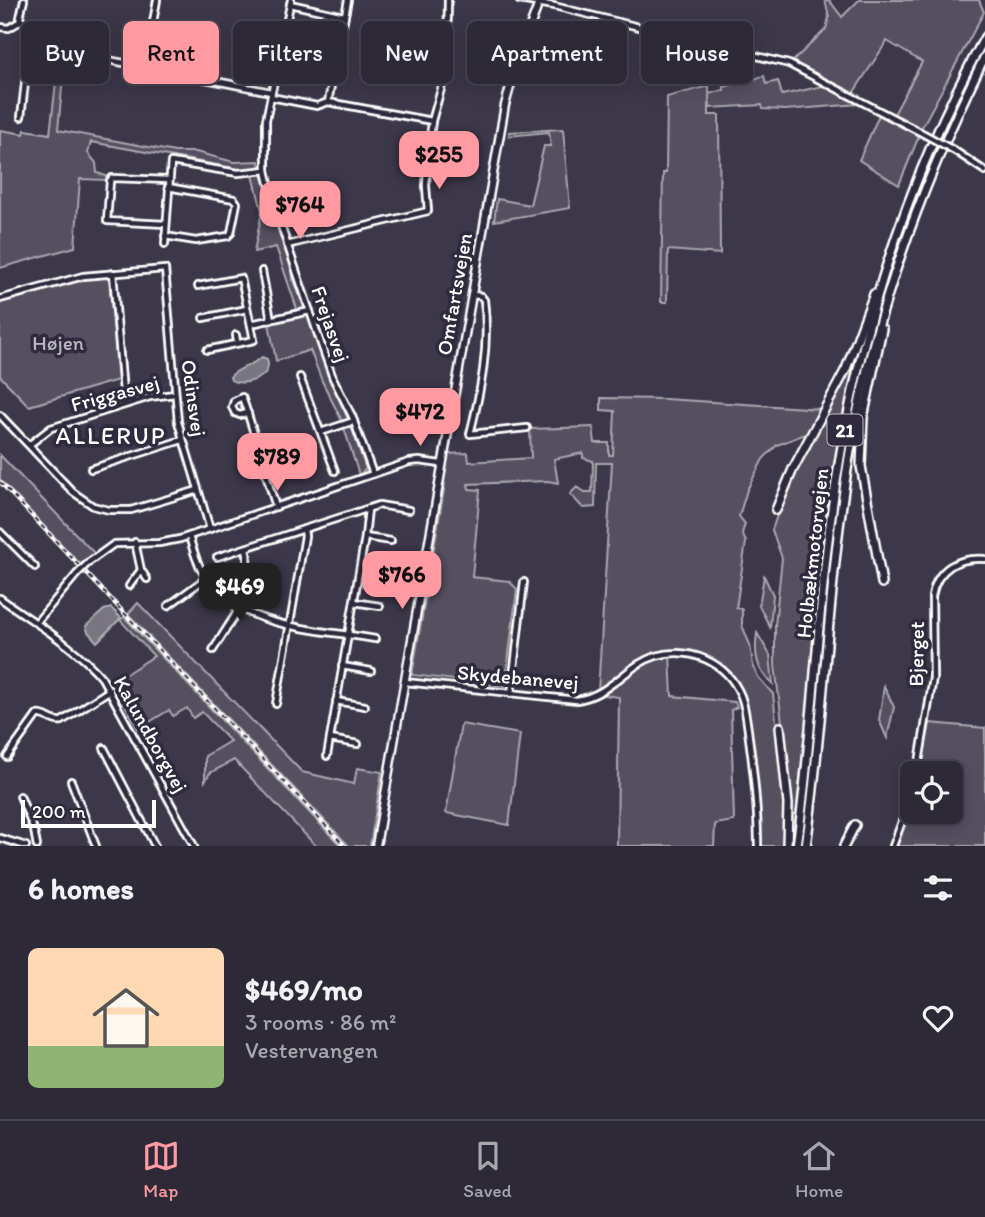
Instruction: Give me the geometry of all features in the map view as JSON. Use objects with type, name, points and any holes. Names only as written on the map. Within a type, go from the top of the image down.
[{"type":"highway","name":"Holbækmotorvejen","points":[[797,846],[836,484],[859,367],[884,275],[918,177],[935,136],[985,37]]},
{"type":"highway","name":"Holbækmotorvejen","points":[[806,846],[818,750],[832,586],[845,485],[862,390],[893,275],[932,171],[985,56]]},
{"type":"highway","points":[[776,510],[793,469],[846,369],[872,296],[884,275]]},
{"type":"highway","points":[[882,583],[864,492],[861,442],[863,418],[893,275]]},
{"type":"highway","points":[[780,727],[788,804],[788,846]]},
{"type":"highway","points":[[844,846],[855,825]]},
{"type":"main road","name":"Omfartsvejen","points":[[376,846],[505,105],[538,1]]},
{"type":"street","points":[[0,27],[15,26],[21,20],[24,0]]},
{"type":"street","points":[[153,21],[157,0]]},
{"type":"street","points":[[328,102],[348,0]]},
{"type":"street","points":[[287,245],[428,211],[426,170],[432,121],[448,57],[448,0]]},
{"type":"street","points":[[519,0],[538,1],[789,64],[924,134],[985,171]]},
{"type":"street","name":"Frejasvej","points":[[344,16],[290,2],[271,94],[265,136],[266,170],[274,205],[331,373],[354,421],[373,474]]},
{"type":"street","points":[[21,20],[31,32],[21,117]]},
{"type":"street","points":[[219,82],[317,106],[328,102],[432,121]]},
{"type":"street","points":[[165,244],[170,164],[173,161],[238,173],[266,170]]},
{"type":"street","points":[[166,224],[107,221],[112,178],[169,180]]},
{"type":"street","points":[[165,236],[196,241],[228,236],[231,233],[237,203],[234,199],[168,187]]},
{"type":"street","name":"Odinsvej","points":[[113,272],[165,269],[177,417],[210,528]]},
{"type":"street","points":[[262,271],[271,320]]},
{"type":"street","points":[[0,299],[79,276],[113,272],[124,404]]},
{"type":"street","points":[[198,286],[241,278],[254,340],[207,350]]},
{"type":"street","points":[[224,281],[226,288]]},
{"type":"street","points":[[471,295],[481,296],[484,300],[485,352],[482,385],[470,434],[527,428]]},
{"type":"street","points":[[203,318],[247,309]]},
{"type":"street","points":[[251,324],[310,311]]},
{"type":"street","points":[[236,335],[237,342]]},
{"type":"street","points":[[300,377],[335,471]]},
{"type":"street","name":"Friggasvej","points":[[29,445],[51,428],[124,404],[175,394]]},
{"type":"street","points":[[248,413],[276,507]]},
{"type":"street","points":[[0,415],[73,492],[88,503],[103,509],[131,510],[198,490]]},
{"type":"street","points":[[321,432],[354,421]]},
{"type":"street","points":[[91,469],[182,440]]},
{"type":"street","points":[[36,623],[77,574],[109,545],[121,542],[166,542],[416,461],[441,464]]},
{"type":"street","points":[[217,557],[379,505],[410,510]]},
{"type":"street","points":[[327,756],[368,509]]},
{"type":"street","points":[[276,704],[304,529]]},
{"type":"street","points":[[0,532],[35,567]]},
{"type":"street","points":[[189,536],[206,578],[239,609],[261,618],[375,639]]},
{"type":"street","points":[[365,537],[391,541]]},
{"type":"street","points":[[135,542],[141,570],[147,579]]},
{"type":"street","points":[[230,602],[242,585],[246,548]]},
{"type":"street","name":"Bjerget","points":[[919,761],[933,678],[933,590],[937,578],[947,567],[974,558],[985,559]]},
{"type":"street","points":[[360,569],[390,574]]},
{"type":"street","points":[[129,586],[141,570]]},
{"type":"street","points":[[168,606],[206,578]]},
{"type":"street","points":[[511,694],[523,582]]},
{"type":"street","name":"Kalundborgvej","points":[[0,598],[94,668],[110,691],[192,845]]},
{"type":"street","points":[[354,601],[380,606]]},
{"type":"street","points":[[213,650],[239,609]]},
{"type":"street","name":"Skydebanevej","points":[[404,682],[577,701],[603,692],[644,661],[658,656],[685,653],[712,662],[730,678],[743,702],[754,780],[758,846]]},
{"type":"street","points":[[342,666],[371,671]]},
{"type":"street","points":[[6,757],[37,715],[62,721],[110,691]]},
{"type":"street","points":[[336,701],[365,706]]},
{"type":"street","points":[[330,740],[358,744]]},
{"type":"street","points":[[104,748],[155,846]]},
{"type":"street","points":[[71,781],[96,846]]},
{"type":"street","points":[[20,796],[34,830],[37,846]]},
{"type":"street","points":[[893,846],[901,824]]},
{"type":"street","points":[[0,838],[26,846]]},
{"type":"green space","points":[[825,0],[829,0],[842,17],[859,0],[979,0],[984,12],[921,129],[893,116],[922,62],[887,41],[852,95],[792,62],[826,29],[829,17]]},
{"type":"green space","points":[[764,76],[766,84],[778,81],[782,95],[827,85],[859,104],[785,110],[763,109],[762,105],[710,108],[709,95],[709,115],[719,115],[720,254],[668,250],[667,302],[661,302],[667,97],[709,86],[709,94],[735,84],[753,84],[753,79]]},
{"type":"green space","points":[[56,84],[62,84],[58,130],[175,152],[196,152],[234,162],[259,161],[260,169],[239,169],[91,142],[88,153],[96,163],[97,173],[106,176],[106,180],[80,179],[75,247],[0,268],[0,130],[50,134]]},
{"type":"green space","points":[[879,115],[919,136],[899,185],[859,160]]},
{"type":"green space","points":[[563,129],[570,208],[494,221],[497,199],[530,205],[544,146],[551,146],[549,132],[509,136],[509,132]]},
{"type":"green space","points":[[262,174],[292,266],[293,280],[304,307],[303,311],[298,312],[276,247],[254,252],[262,211],[253,175]]},
{"type":"green space","name":"Højen","points":[[107,276],[118,380],[29,406],[0,376],[0,303]]},
{"type":"green space","points":[[306,315],[348,419],[342,421],[310,350],[276,361],[269,323]]},
{"type":"green space","points":[[859,340],[830,489],[797,808],[792,846],[789,846],[787,764],[775,665],[775,625],[782,558],[772,530],[785,492]]},
{"type":"green space","points":[[601,398],[665,399],[821,409],[808,433],[777,445],[763,459],[747,490],[739,516],[745,524],[742,533],[746,542],[736,608],[742,609],[742,625],[758,677],[773,694],[783,782],[784,846],[759,846],[749,723],[735,683],[702,656],[658,654],[598,692],[612,463],[596,463],[595,507],[583,508],[570,494],[577,487],[585,492],[592,492],[593,461],[583,458],[583,453],[554,459],[558,483],[548,481],[468,484],[469,489],[480,490],[472,577],[509,581],[517,589],[505,686],[412,675],[448,454],[468,453],[469,462],[531,458],[530,429],[593,427],[595,443],[609,443],[609,455],[613,455],[615,411],[601,410]]},
{"type":"green space","points":[[351,426],[366,469],[359,475],[344,428]]},
{"type":"green space","points":[[0,455],[95,554],[82,566],[0,480]]},
{"type":"green space","points":[[764,576],[773,595],[770,627],[759,606]]},
{"type":"green space","points":[[138,603],[302,772],[354,784],[357,768],[382,772],[370,846],[349,846],[128,614]]},
{"type":"green space","points":[[124,617],[341,846],[316,846],[234,760],[210,773],[205,781],[205,756],[230,741],[202,712],[193,718],[187,708],[173,716],[169,710],[138,729],[113,682],[154,656],[120,620]]},
{"type":"green space","points":[[757,633],[770,655],[773,684],[763,673],[758,661]]},
{"type":"green space","points":[[670,655],[672,696],[735,702],[737,707],[731,710],[734,821],[715,824],[714,846],[617,846],[619,697],[604,695],[643,664]]},
{"type":"green space","points":[[884,686],[894,707],[887,738],[879,720]]},
{"type":"green space","points":[[930,723],[985,728],[985,846],[897,846],[905,824],[963,824],[963,761],[922,761]]},
{"type":"green space","points":[[461,724],[520,734],[509,825],[446,813]]},
{"type":"shaded area","points":[[262,357],[267,359],[268,366],[262,376],[249,382],[231,380],[233,374]]},
{"type":"shaded area","points":[[111,608],[121,618],[97,642],[86,626],[104,610]]},
{"type":"waterway","points":[[675,656],[695,659],[712,666],[727,678],[738,695]]},
{"type":"railway","points":[[0,482],[345,846]]},
{"type":"district","name":"ALLERUP","points":[[111,435]]}]
